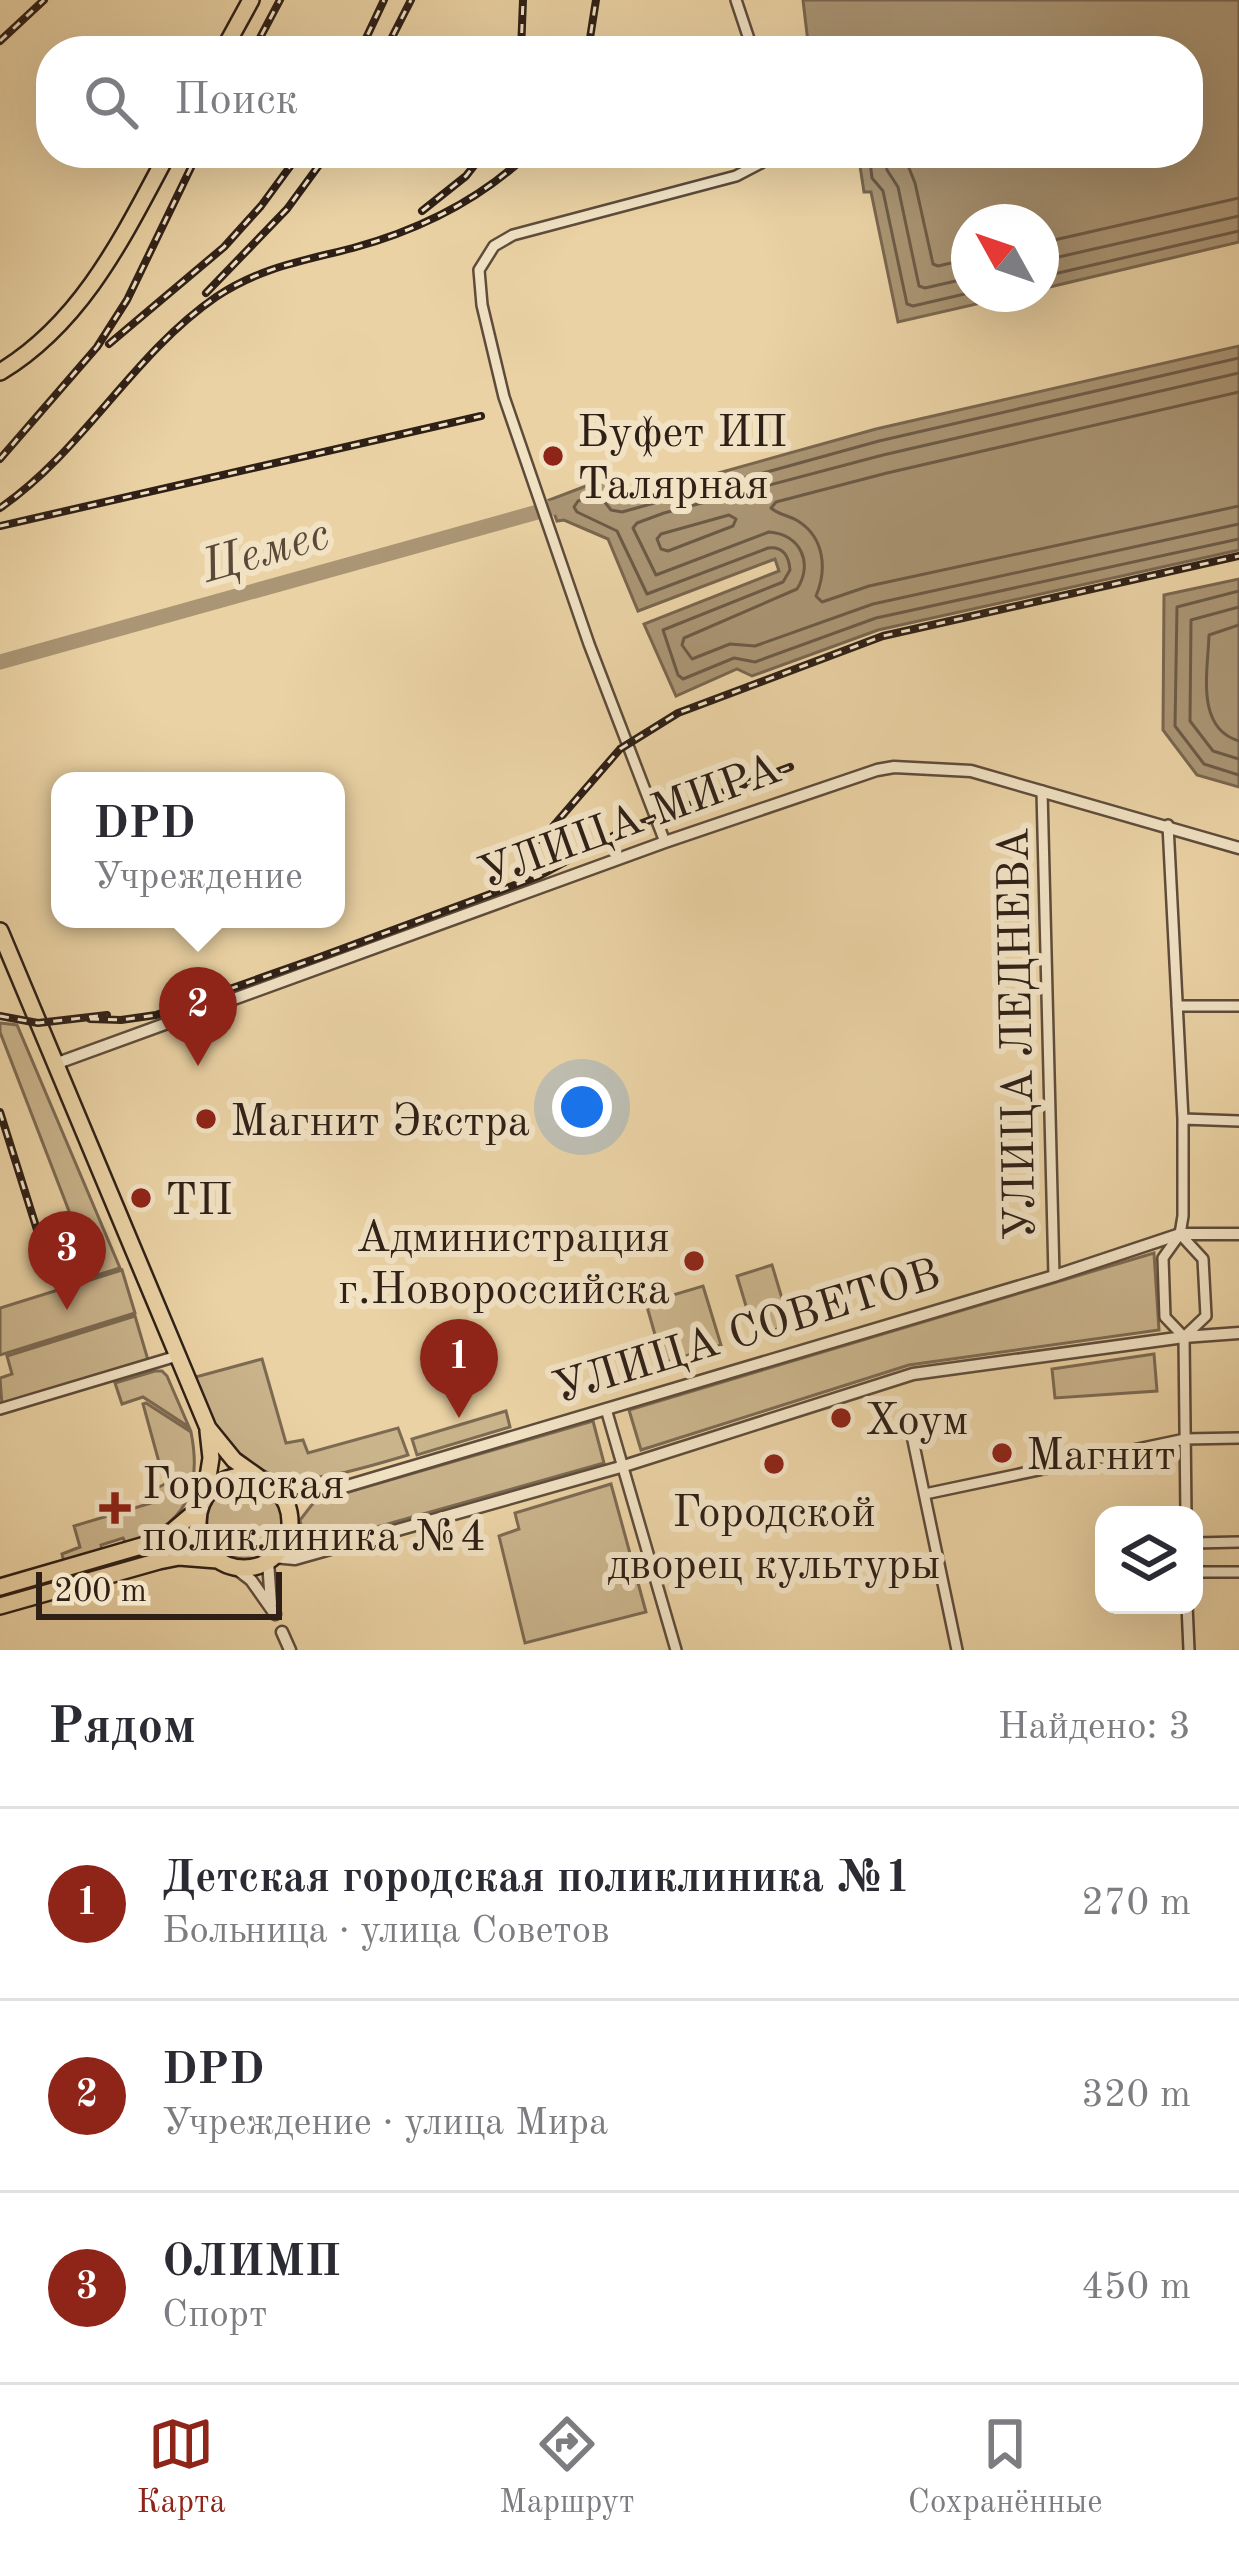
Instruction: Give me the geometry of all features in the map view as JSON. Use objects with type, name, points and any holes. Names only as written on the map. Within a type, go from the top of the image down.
[{"type":"highway","points":[[232,36],[251,0]]},
{"type":"highway","points":[[0,372],[49,335],[102,274],[160,168]]},
{"type":"highway","points":[[0,931],[208,1428],[234,1460],[268,1484],[290,1517],[286,1539],[271,1559],[246,1568],[217,1560],[169,1559],[0,1606]]},
{"type":"highway","points":[[208,1428],[211,1459],[200,1537],[217,1560]]},
{"type":"highway","points":[[0,1587],[161,1540],[226,1480],[244,1476],[268,1484]]},
{"type":"street","points":[[736,0],[748,36]]},
{"type":"street","points":[[664,842],[504,397],[482,304],[479,270],[484,257],[513,235],[751,168]]},
{"type":"street","name":"УЛИЦА МИРА","points":[[55,1064],[664,842],[894,767],[971,771],[1239,848]]},
{"type":"street","name":"УЛИЦА ЛЕДНЕВА","points":[[1042,791],[1054,1276]]},
{"type":"street","points":[[1168,825],[1183,1119],[1180,1234],[1163,1258],[1165,1317],[1184,1337],[1186,1506]]},
{"type":"street","points":[[1177,1006],[1239,1006]]},
{"type":"street","points":[[1183,1119],[1239,1120]]},
{"type":"street","points":[[1180,1234],[1203,1258],[1206,1316],[1184,1337]]},
{"type":"street","name":"УЛИЦА СОВЕТОВ","points":[[268,1484],[297,1493],[337,1489],[1054,1276],[1180,1234],[1239,1234]]},
{"type":"street","name":"УЛИЦА СОВЕТОВ","points":[[271,1559],[295,1559],[350,1546],[914,1374],[1184,1337],[1239,1334]]},
{"type":"street","points":[[0,1409],[177,1356]]},
{"type":"street","points":[[606,1409],[676,1650]]},
{"type":"street","points":[[910,1426],[957,1650]]},
{"type":"street","points":[[925,1495],[1185,1438],[1239,1438]]},
{"type":"street","points":[[1203,1543],[1239,1543]]},
{"type":"street","points":[[234,1567],[251,1580],[273,1611],[271,1559]]},
{"type":"street","points":[[1203,1572],[1239,1572]]},
{"type":"street","points":[[1187,1614],[1189,1650]]},
{"type":"street","points":[[282,1632],[290,1650]]},
{"type":"shaded area","points":[[0,1023],[17,1025],[120,1268],[94,1276]]},
{"type":"shaded area","points":[[1154,1253],[1159,1330],[909,1365],[641,1450],[629,1410]]},
{"type":"shaded area","points":[[772,1265],[790,1325],[755,1336],[737,1276]]},
{"type":"shaded area","points":[[122,1270],[135,1313],[0,1355],[0,1308]]},
{"type":"shaded area","points":[[703,1286],[721,1345],[663,1363],[646,1303]]},
{"type":"shaded area","points":[[135,1316],[148,1360],[2,1405],[0,1378],[12,1374],[7,1356]]},
{"type":"shaded area","points":[[1154,1354],[1157,1391],[1055,1398],[1052,1369]]},
{"type":"shaded area","points":[[262,1359],[286,1443],[303,1440],[308,1453],[398,1428],[408,1455],[304,1478],[277,1476],[254,1466],[232,1447],[192,1378]]},
{"type":"shaded area","points":[[155,1371],[167,1376],[189,1427],[143,1397],[122,1404],[115,1383]]},
{"type":"shaded area","points":[[146,1403],[191,1432],[194,1472],[185,1504],[147,1537],[127,1546],[123,1538],[101,1545],[102,1551],[64,1562],[62,1554],[80,1547],[74,1526],[158,1501],[155,1489],[165,1484]]},
{"type":"shaded area","points":[[506,1411],[510,1427],[417,1455],[412,1439]]},
{"type":"shaded area","points":[[593,1421],[604,1463],[320,1543],[304,1537],[300,1520],[314,1502]]},
{"type":"shaded area","points":[[245,1483],[272,1494],[283,1521],[272,1548],[245,1559],[218,1548],[207,1521],[218,1494]]},
{"type":"shaded area","points":[[611,1484],[646,1612],[525,1643],[499,1536],[519,1529],[515,1513]]},
{"type":"water","points":[[803,0],[1239,0],[1239,242],[1059,285],[1059,204],[951,204],[951,310],[898,322],[871,192],[864,192],[860,168],[1203,168],[1203,36],[807,36]]},
{"type":"water","points":[[1239,346],[1239,550],[878,630],[752,676],[737,669],[676,696],[644,624],[779,571],[775,559],[638,611],[608,539],[557,521],[549,500],[610,481],[618,501],[876,429]]},
{"type":"water","points":[[1239,579],[1239,787],[1197,775],[1163,730],[1164,595]]},
{"type":"waterway","name":"Цемес","points":[[0,662],[552,508]]},
{"type":"railway","points":[[0,41],[44,0]]},
{"type":"railway","points":[[261,36],[280,0]]},
{"type":"railway","points":[[367,36],[384,0]]},
{"type":"railway","points":[[393,36],[411,0]]},
{"type":"railway","points":[[522,36],[523,0]]},
{"type":"railway","points":[[590,36],[596,0]]},
{"type":"railway","points":[[0,459],[97,347],[127,300],[191,168]]},
{"type":"railway","points":[[109,344],[224,247],[289,168]]},
{"type":"railway","points":[[206,293],[287,209],[317,168]]},
{"type":"railway","points":[[422,211],[472,168]]},
{"type":"railway","points":[[0,508],[57,459],[159,346],[216,297],[266,272],[378,241],[425,222],[469,199],[512,168]]},
{"type":"railway","points":[[0,526],[481,416]]},
{"type":"railway","points":[[521,853],[548,832],[620,749],[678,713],[883,636],[1239,556]]},
{"type":"railway","points":[[90,1019],[156,1015],[320,957],[539,876],[624,830],[790,767]]},
{"type":"railway","points":[[0,1016],[38,1023],[107,1015]]},
{"type":"railway","points":[[0,1112],[49,1268]]},
{"type":"place","name":"Буфет ИП Талярная","points":[[553,456]]},
{"type":"place","name":"DPD","points":[[198,1066]]},
{"type":"place","name":"Магнит Экстра","points":[[206,1119]]},
{"type":"place","name":"ТП","points":[[141,1198]]},
{"type":"place","name":"Администрация г.Новороссийска","points":[[694,1261]]},
{"type":"place","name":"ОЛИМП","points":[[67,1310]]},
{"type":"place","name":"Детская городская поликлиника №1","points":[[459,1418]]},
{"type":"place","name":"Хоум","points":[[841,1418]]},
{"type":"place","name":"Магнит","points":[[1002,1453]]},
{"type":"place","name":"Городской дворец культуры","points":[[774,1464]]},
{"type":"place","name":"Городская поликлиника №4","points":[[115,1508]]}]
